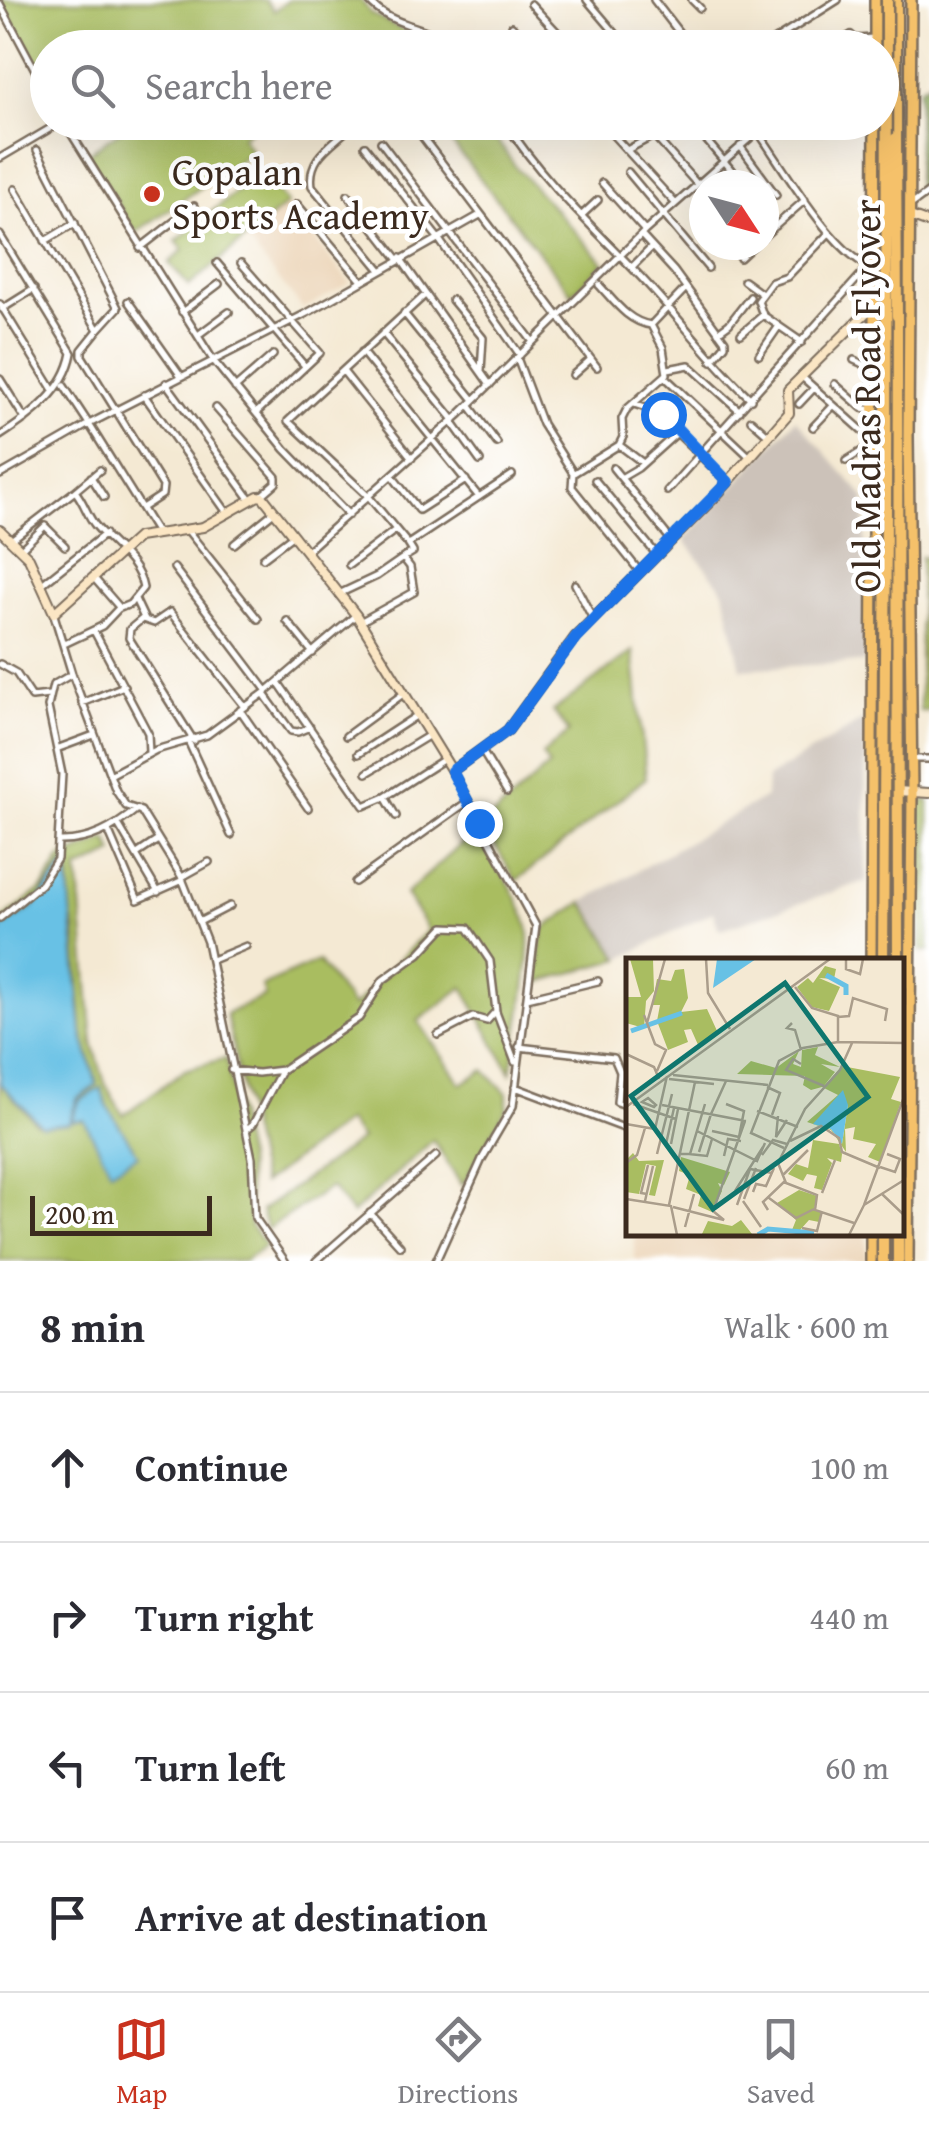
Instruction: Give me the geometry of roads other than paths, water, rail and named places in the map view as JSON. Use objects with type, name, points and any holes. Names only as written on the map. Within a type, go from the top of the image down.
[{"type":"highway","name":"Old Madras Road Flyover","points":[[886,0],[886,30]]},
{"type":"highway","name":"Old Madras Road Flyover","points":[[896,0],[896,30]]},
{"type":"highway","name":"Old Madras Road Flyover","points":[[888,140],[898,958]]},
{"type":"highway","name":"Old Madras Road Flyover","points":[[883,958],[878,789],[892,516],[895,140]]},
{"type":"main road","points":[[875,0],[875,30]]},
{"type":"main road","points":[[908,1261],[911,0]]},
{"type":"main road","points":[[871,958],[878,789],[875,304],[870,270],[874,140]]},
{"type":"main road","points":[[871,1236],[872,1261]]},
{"type":"street","points":[[368,0],[382,15],[420,30]]},
{"type":"street","points":[[587,0],[613,30]]},
{"type":"street","points":[[653,0],[677,30]]},
{"type":"street","points":[[692,0],[700,8]]},
{"type":"street","points":[[790,30],[838,0]]},
{"type":"street","points":[[0,4],[30,63]]},
{"type":"street","points":[[531,4],[555,30]]},
{"type":"street","points":[[512,26],[516,30]]},
{"type":"street","points":[[0,158],[31,140]]},
{"type":"street","points":[[73,140],[214,360],[256,413],[349,515]]},
{"type":"street","points":[[335,140],[310,171],[312,186],[380,269]]},
{"type":"street","points":[[424,140],[597,367]]},
{"type":"street","points":[[518,140],[539,168],[750,399]]},
{"type":"street","points":[[618,140],[675,203]]},
{"type":"street","points":[[627,150],[651,140]]},
{"type":"street","points":[[658,140],[689,175]]},
{"type":"street","points":[[707,140],[732,170]]},
{"type":"street","points":[[713,170],[748,140]]},
{"type":"street","points":[[764,140],[829,233],[870,270],[910,271]]},
{"type":"street","points":[[381,142],[533,342]]},
{"type":"street","points":[[365,146],[438,238],[518,357],[542,424],[573,473],[572,487],[640,572]]},
{"type":"street","points":[[740,146],[758,170]]},
{"type":"street","points":[[38,150],[118,308],[82,350],[82,356],[163,486],[162,494],[142,508]]},
{"type":"street","points":[[628,172],[708,268]]},
{"type":"street","points":[[602,184],[718,332],[726,345],[712,361]]},
{"type":"street","points":[[14,188],[98,330]]},
{"type":"street","points":[[307,551],[432,441],[689,191]]},
{"type":"street","points":[[928,221],[910,211],[929,192]]},
{"type":"street","points":[[348,195],[399,258],[490,385]]},
{"type":"street","points":[[582,215],[598,200]]},
{"type":"street","points":[[779,223],[805,200]]},
{"type":"street","points":[[297,204],[361,280]]},
{"type":"street","points":[[140,248],[194,206]]},
{"type":"street","points":[[0,475],[480,215]]},
{"type":"street","points":[[45,241],[74,223]]},
{"type":"street","points":[[802,342],[763,315],[758,304],[772,282],[790,274],[829,233]]},
{"type":"street","points":[[0,236],[72,353],[70,366],[40,408],[0,434]]},
{"type":"street","points":[[632,268],[652,247]]},
{"type":"street","points":[[216,263],[304,365]]},
{"type":"street","points":[[241,263],[320,352],[256,413]]},
{"type":"street","points":[[668,491],[870,270]]},
{"type":"street","points":[[744,281],[762,294]]},
{"type":"street","points":[[182,312],[219,284]]},
{"type":"street","points":[[599,285],[630,318],[651,326],[663,348],[666,373],[750,457]]},
{"type":"street","points":[[651,326],[686,288]]},
{"type":"street","points":[[34,289],[1,308],[53,390]]},
{"type":"street","points":[[340,594],[378,576],[413,552],[369,497],[288,421],[425,296]]},
{"type":"street","points":[[718,332],[750,298]]},
{"type":"street","points":[[452,300],[483,338],[480,372]]},
{"type":"street","points":[[128,301],[181,376]]},
{"type":"street","points":[[452,771],[508,730],[565,649],[728,482],[790,411],[788,392],[875,304]]},
{"type":"street","points":[[198,336],[229,312]]},
{"type":"street","points":[[404,313],[472,402],[497,443]]},
{"type":"street","points":[[741,334],[763,315]]},
{"type":"street","points":[[759,355],[779,326]]},
{"type":"street","points":[[383,333],[480,461]]},
{"type":"street","points":[[362,352],[479,497]]},
{"type":"street","points":[[235,388],[273,356]]},
{"type":"street","points":[[573,374],[591,359]]},
{"type":"street","points":[[854,360],[874,369]]},
{"type":"street","points":[[573,473],[619,446],[622,419],[666,373],[689,365],[740,411]]},
{"type":"street","points":[[343,371],[412,458]]},
{"type":"street","points":[[802,377],[874,442],[846,461]]},
{"type":"street","points":[[0,379],[25,419]]},
{"type":"street","points":[[166,383],[251,500]]},
{"type":"street","points":[[835,384],[862,408],[874,410]]},
{"type":"street","points":[[64,386],[158,534]]},
{"type":"street","points":[[799,404],[814,388]]},
{"type":"street","points":[[144,395],[228,514]]},
{"type":"street","points":[[634,404],[663,414],[728,482]]},
{"type":"street","points":[[813,427],[833,406]]},
{"type":"street","points":[[54,613],[138,536],[188,531],[261,496],[276,483],[276,476],[216,408]]},
{"type":"street","points":[[751,420],[768,436]]},
{"type":"street","points":[[620,478],[644,464],[677,432]]},
{"type":"street","points":[[619,446],[644,464]]},
{"type":"street","points":[[613,468],[672,540]]},
{"type":"street","points":[[11,540],[100,470]]},
{"type":"street","points":[[408,544],[512,475]]},
{"type":"street","points":[[392,476],[419,510],[466,480]]},
{"type":"street","points":[[91,477],[104,497]]},
{"type":"street","points":[[595,480],[657,555]]},
{"type":"street","points":[[64,644],[94,630],[143,588],[122,552],[94,524],[88,506],[75,491]]},
{"type":"street","points":[[261,496],[358,618],[452,771],[536,926],[513,1106],[482,1159],[436,1261]]},
{"type":"street","points":[[234,544],[275,511]]},
{"type":"street","points":[[20,549],[45,526],[65,546]]},
{"type":"street","points":[[0,530],[20,549],[42,584],[82,703],[124,803],[138,808],[183,879],[200,922],[212,960],[252,1158],[255,1218],[285,1261]]},
{"type":"street","points":[[349,565],[395,530]]},
{"type":"street","points":[[188,531],[258,619]]},
{"type":"street","points":[[42,584],[104,534]]},
{"type":"street","points":[[263,558],[294,534]]},
{"type":"street","points":[[110,775],[149,754],[191,742],[243,709],[358,618],[414,592],[410,567],[403,558]]},
{"type":"street","points":[[174,568],[291,731],[310,726]]},
{"type":"street","points":[[93,577],[120,608]]},
{"type":"street","points":[[575,584],[593,619]]},
{"type":"street","points":[[135,598],[144,618],[154,623],[170,612],[243,709],[308,808]]},
{"type":"street","points":[[144,618],[130,629],[129,638],[191,742],[231,835]]},
{"type":"street","points":[[287,621],[313,652]]},
{"type":"street","points":[[94,630],[150,736],[149,754]]},
{"type":"street","points":[[0,664],[16,673],[32,697],[49,695]]},
{"type":"street","points":[[0,918],[41,884],[57,859],[62,774],[48,707],[52,684],[72,674]]},
{"type":"street","points":[[278,682],[362,805],[385,797],[443,760]]},
{"type":"street","points":[[82,703],[124,686]]},
{"type":"street","points":[[346,736],[403,694]]},
{"type":"street","points":[[358,754],[416,716]]},
{"type":"street","points":[[58,748],[94,735]]},
{"type":"street","points":[[367,772],[428,736]]},
{"type":"street","points":[[482,752],[507,792]]},
{"type":"street","points":[[911,758],[929,759]]},
{"type":"street","points":[[897,791],[929,793]]},
{"type":"street","points":[[385,797],[396,816]]},
{"type":"street","points":[[356,882],[467,802]]},
{"type":"street","points":[[59,841],[74,841],[108,830],[138,808]]},
{"type":"street","points":[[118,824],[158,892]]},
{"type":"street","points":[[108,830],[138,900],[209,862]]},
{"type":"street","points":[[136,854],[158,840]]},
{"type":"street","points":[[200,922],[230,906]]},
{"type":"street","points":[[232,1070],[282,1070],[358,1018],[384,980],[418,954],[444,927],[468,928],[490,961],[496,1012],[516,1065]]},
{"type":"street","points":[[212,960],[246,946]]},
{"type":"street","points":[[527,998],[598,981]]},
{"type":"street","points":[[438,1035],[473,1018],[487,1021],[496,1012]]},
{"type":"street","points":[[519,1047],[608,1055],[618,1062],[617,1102],[626,1105]]},
{"type":"street","points":[[246,1130],[254,1124],[282,1070]]},
{"type":"street","points":[[514,1087],[626,1129]]},
{"type":"street","points":[[316,1261],[436,1156]]},
{"type":"street","points":[[370,1214],[400,1246]]},
{"type":"water","points":[[67,864],[82,1033],[97,1085],[77,1099],[69,1123],[42,1126],[0,1083],[0,929],[33,907]]},
{"type":"water","points":[[101,1088],[107,1106],[138,1155],[111,1171],[84,1120],[72,1121],[79,1101]]},
{"type":"place","name":"Gopalan Sports Academy","points":[[152,194]]}]
